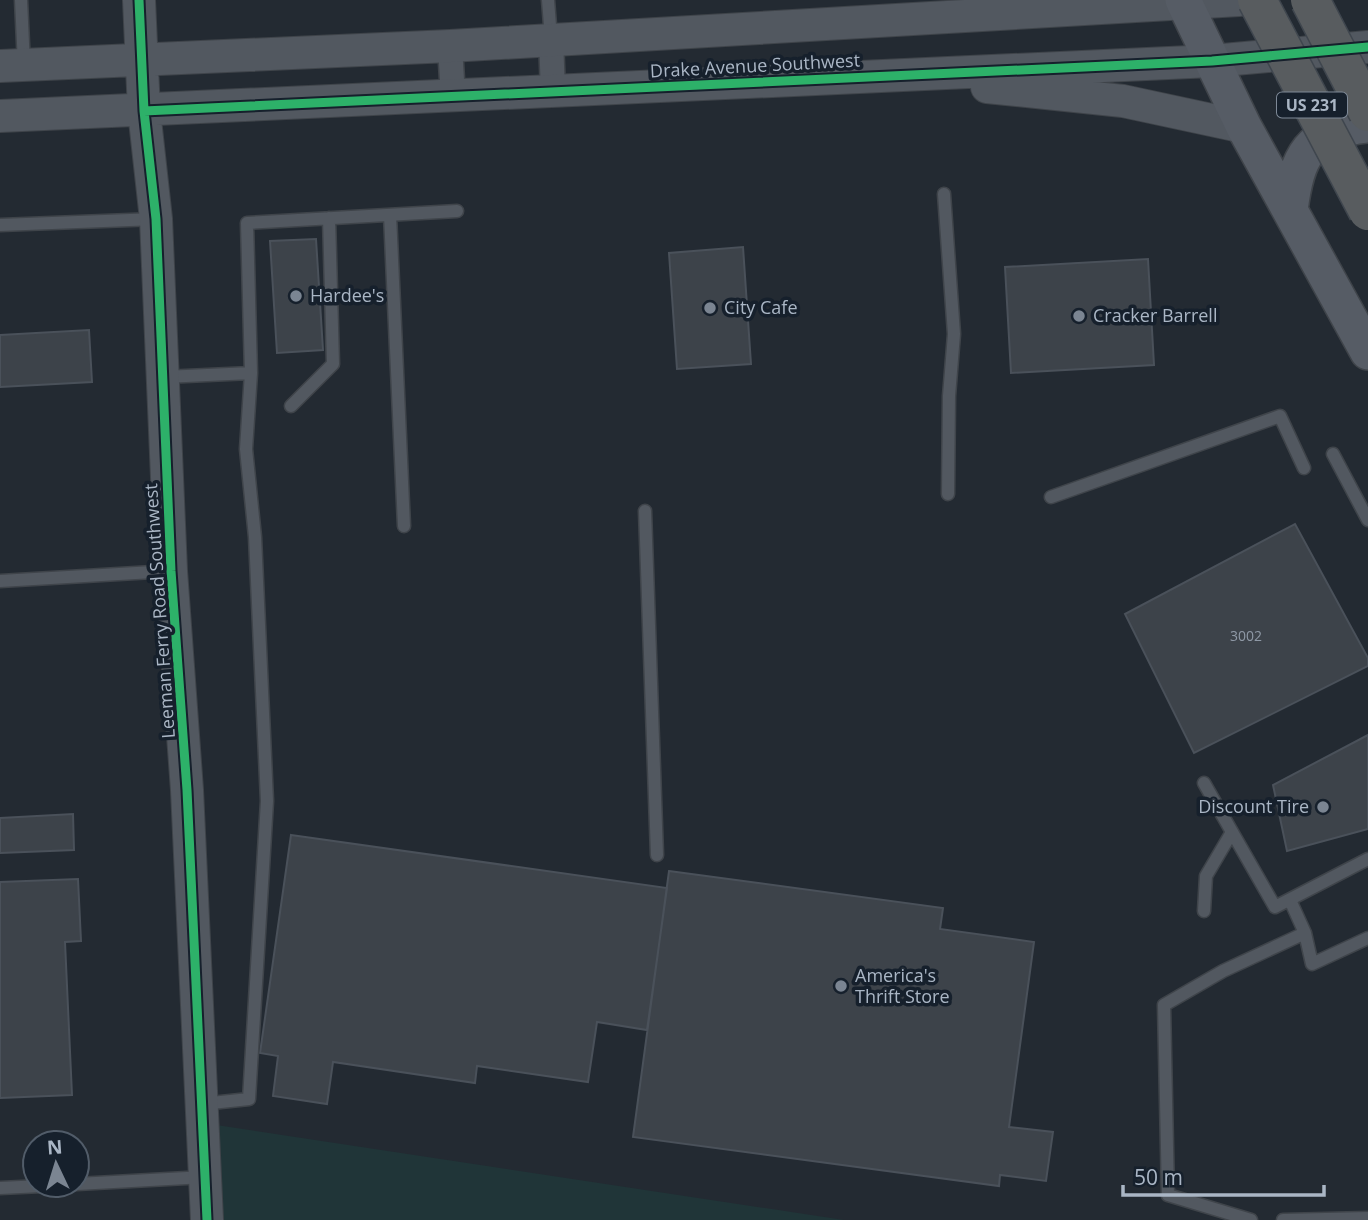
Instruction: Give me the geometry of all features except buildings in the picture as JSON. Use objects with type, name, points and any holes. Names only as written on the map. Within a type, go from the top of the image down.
[{"type":"highway","name":"US 231","points":[[1256,0],[1368,211]]},
{"type":"highway","name":"US 231","points":[[1310,0],[1368,112]]},
{"type":"main road","points":[[1184,2],[1244,127],[1368,352]]},
{"type":"main road","points":[[1290,210],[1295,172],[1308,151],[1341,130],[1368,125]]},
{"type":"street","name":"Leeman Ferry Road Southwest","points":[[139,0],[144,111],[156,219],[171,571],[187,790],[207,1220]]},
{"type":"street","points":[[12,66],[450,46],[982,8],[1240,0]]},
{"type":"street","points":[[551,39],[553,92]]},
{"type":"street","points":[[450,46],[453,97]]},
{"type":"street","name":"Drake Avenue Southwest","points":[[0,116],[1212,61],[1368,47]]},
{"type":"street","points":[[877,76],[1123,101],[1244,127]]},
{"type":"lane","points":[[12,66],[21,0]]},
{"type":"lane","points":[[548,0],[551,39]]},
{"type":"lane","points":[[944,194],[954,334],[949,396],[948,494]]},
{"type":"lane","points":[[202,1104],[249,1099],[267,801],[254,537],[246,449],[251,373],[247,223],[457,211]]},
{"type":"lane","points":[[390,215],[404,526]]},
{"type":"lane","points":[[291,406],[333,364],[329,218]]},
{"type":"lane","points":[[0,225],[156,219]]},
{"type":"lane","points":[[163,377],[251,373]]},
{"type":"lane","points":[[1051,497],[1280,416],[1304,468]]},
{"type":"lane","points":[[1333,454],[1368,520]]},
{"type":"lane","points":[[645,511],[657,855]]},
{"type":"lane","points":[[0,581],[171,571]]},
{"type":"lane","points":[[1204,783],[1275,907],[1368,859]]},
{"type":"lane","points":[[1204,911],[1206,876],[1232,832]]},
{"type":"lane","points":[[1290,900],[1305,933],[1312,964],[1368,938]]},
{"type":"lane","points":[[1251,1220],[1168,1195],[1164,1005],[1240,963],[1305,933]]},
{"type":"lane","points":[[91,1183],[205,1177]]},
{"type":"lane","points":[[0,1188],[21,1187]]},
{"type":"lane","points":[[1283,1220],[1368,1218]]},
{"type":"green space","points":[[203,1123],[844,1220],[207,1220]]},
{"type":"cycle path","points":[[139,0],[144,111],[156,219],[171,571],[187,790],[207,1220]]},
{"type":"cycle path","points":[[144,111],[1212,61],[1368,47]]},
{"type":"place","name":"Hardee's","points":[[296,296]]},
{"type":"place","name":"City Cafe","points":[[710,308]]},
{"type":"place","name":"Cracker Barrell","points":[[1079,316]]},
{"type":"place","name":"Discount Tire","points":[[1323,807]]},
{"type":"place","name":"America's Thrift Store","points":[[841,986]]}]
